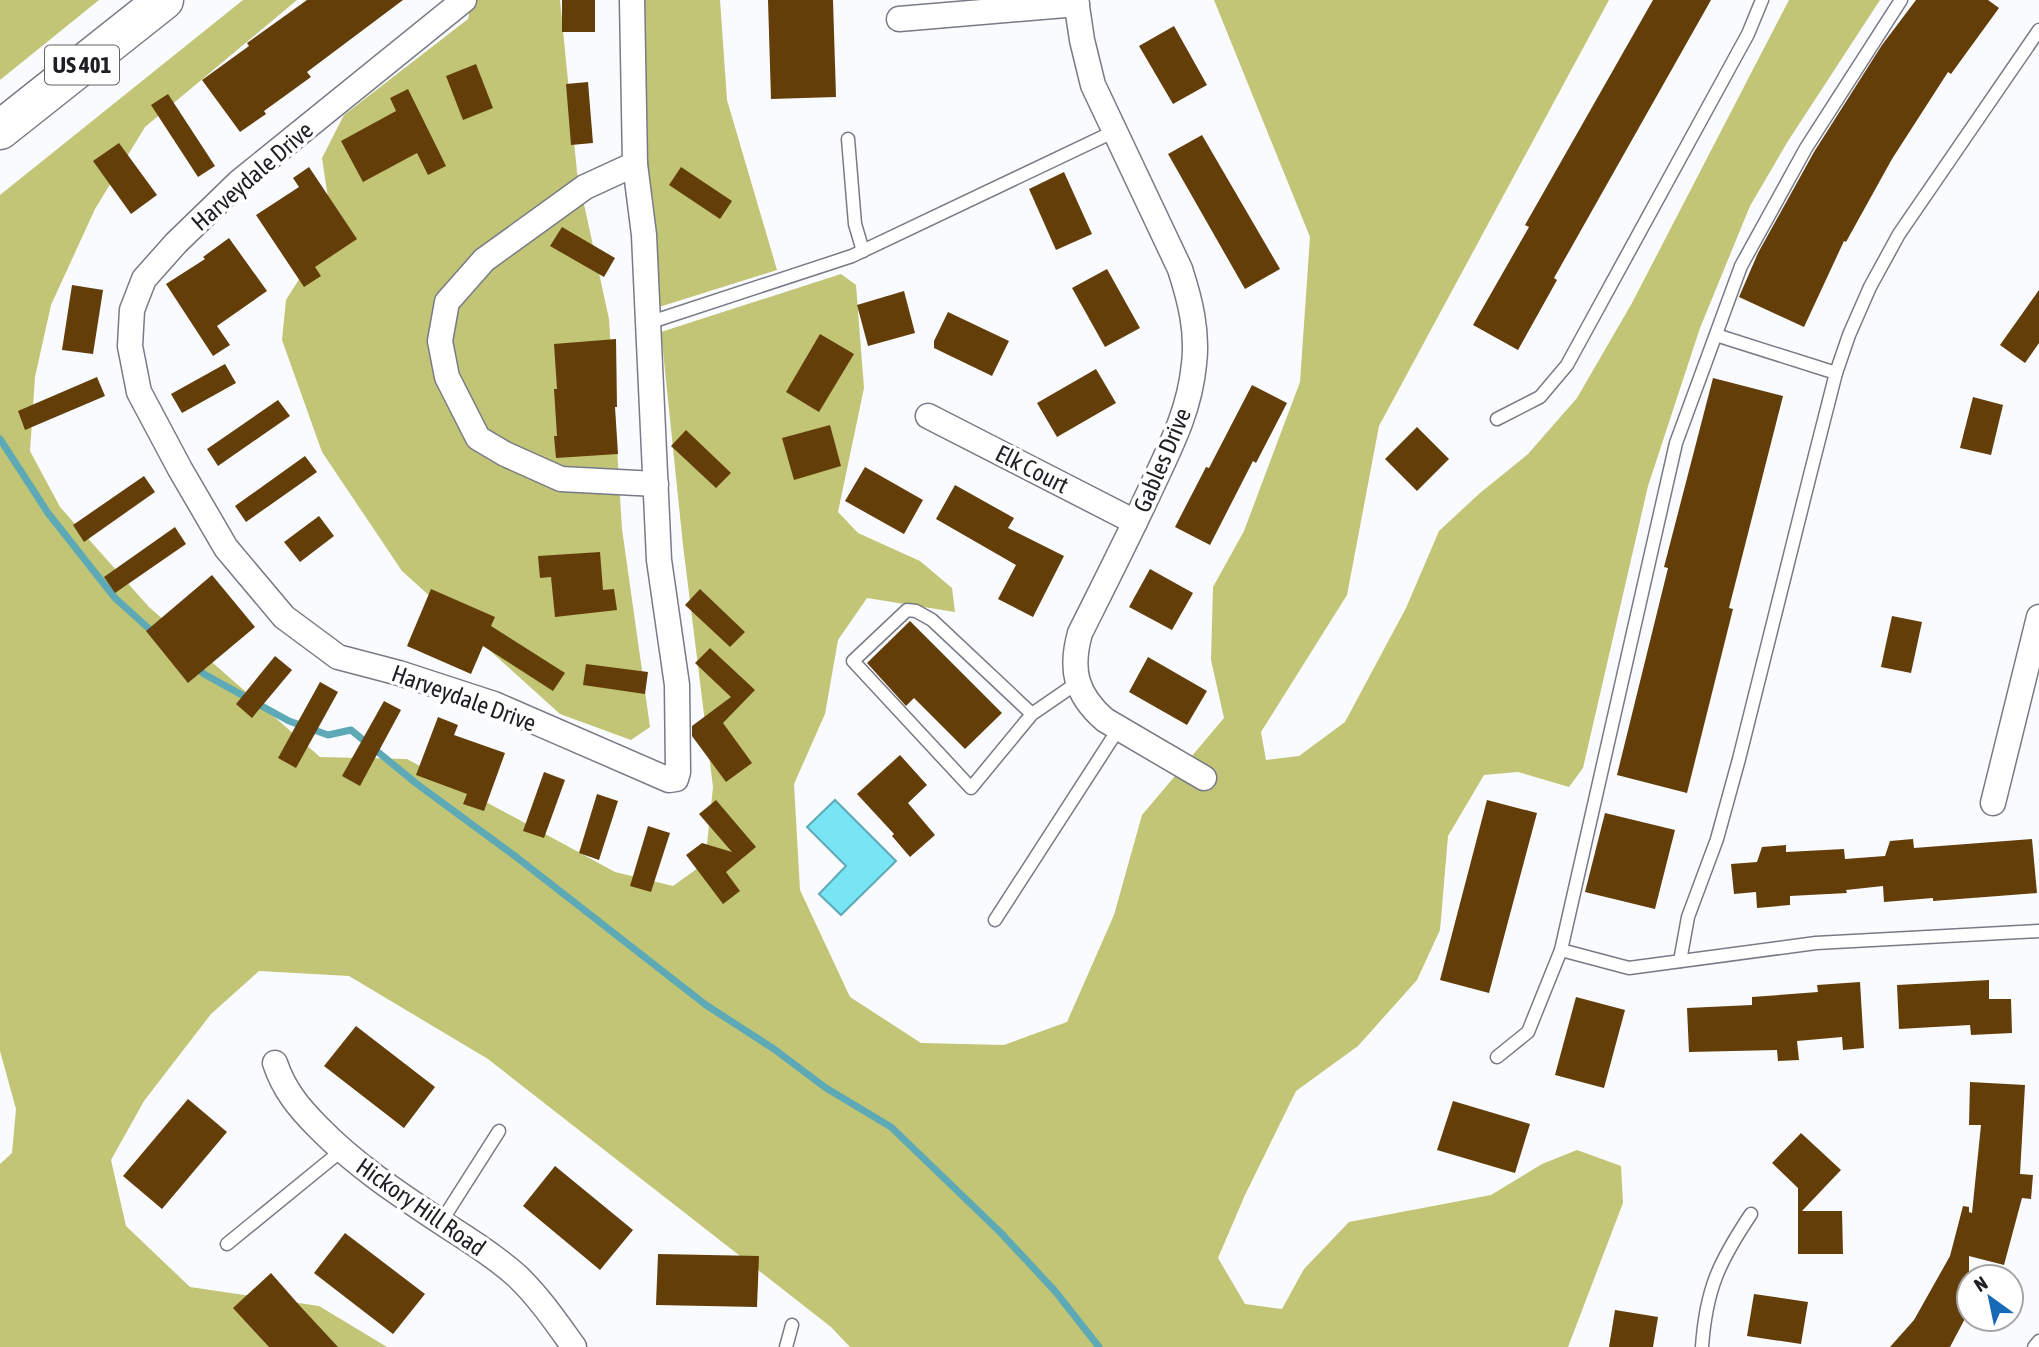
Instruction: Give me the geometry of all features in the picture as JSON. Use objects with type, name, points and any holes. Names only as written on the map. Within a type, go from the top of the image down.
[{"type":"main road","name":"US 401","points":[[0,130],[164,0]]},
{"type":"street","name":"Harveydale Drive","points":[[464,0],[239,182],[176,243],[144,279],[132,310],[130,334],[139,392],[226,548],[284,617],[338,657],[399,673],[494,704],[669,780],[676,779],[678,772],[679,710],[659,560],[644,235],[635,164],[632,0]]},
{"type":"street","points":[[899,19],[1077,2]]},
{"type":"street","name":"Gables Drive","points":[[1077,2],[1082,40],[1093,85],[1180,269],[1189,299],[1195,361],[1182,422],[1080,632],[1074,652],[1074,668],[1077,683],[1093,710],[1204,778]]},
{"type":"street","points":[[635,164],[585,187],[484,260],[447,302],[440,341],[447,377],[478,438],[505,454],[561,479],[656,484]]},
{"type":"street","name":"Elk Court","points":[[928,416],[1135,522]]},
{"type":"street","points":[[1993,803],[2039,617]]},
{"type":"street","name":"Hickory Hill Road","points":[[275,1063],[282,1083],[295,1104],[341,1151],[516,1275],[547,1308],[574,1347]]},
{"type":"lane","points":[[1497,419],[1540,397],[1567,365],[1748,34],[1762,0]]},
{"type":"lane","points":[[1497,1057],[1528,1032],[1561,950],[1676,443],[1741,266],[1806,148],[1901,0]]},
{"type":"lane","points":[[1680,961],[1688,917],[1717,839],[1739,759],[1836,373],[1858,312],[1899,234],[2039,30]]},
{"type":"lane","points":[[648,323],[863,251],[1115,131]]},
{"type":"lane","points":[[848,139],[855,224],[863,251]]},
{"type":"lane","points":[[1716,335],[1836,373]]},
{"type":"lane","points":[[1032,714],[932,620],[916,611],[906,610],[853,661],[971,788],[1032,714],[1077,683]]},
{"type":"lane","points":[[995,920],[1119,728]]},
{"type":"lane","points":[[1561,950],[1629,968],[1816,943],[2039,930]]},
{"type":"lane","points":[[442,1222],[499,1131]]},
{"type":"lane","points":[[227,1244],[341,1151]]},
{"type":"lane","points":[[1702,1347],[1704,1319],[1713,1279],[1751,1214]]},
{"type":"lane","points":[[786,1347],[792,1325]]},
{"type":"lane","points":[[2034,1347],[2039,1341]]},
{"type":"green space","points":[[0,0],[99,0],[0,80]]},
{"type":"green space","points":[[243,0],[297,0],[145,127],[95,209],[51,305],[35,377],[30,451],[60,507],[149,607],[320,757],[407,759],[615,872],[673,886],[705,863],[713,787],[683,545],[661,332],[841,274],[856,285],[864,388],[838,512],[858,533],[920,561],[952,588],[955,612],[867,598],[838,640],[825,714],[794,784],[800,890],[850,997],[921,1043],[1004,1045],[1067,1022],[1114,915],[1142,815],[1224,718],[1211,660],[1213,587],[1244,531],[1300,382],[1310,237],[1214,0],[1609,0],[1379,426],[1347,595],[1261,732],[1266,760],[1299,756],[1345,722],[1406,608],[1439,531],[1528,454],[1577,398],[1632,303],[1789,0],[1880,0],[1788,141],[1750,206],[1700,328],[1648,486],[1583,768],[1569,787],[1518,772],[1484,775],[1448,836],[1440,930],[1417,980],[1358,1046],[1296,1091],[1245,1195],[1218,1258],[1245,1304],[1282,1309],[1304,1269],[1349,1222],[1491,1195],[1542,1164],[1577,1150],[1621,1166],[1623,1203],[1568,1347],[850,1347],[831,1327],[488,1059],[349,976],[259,971],[211,1014],[144,1101],[111,1160],[126,1226],[190,1287],[319,1306],[387,1347],[0,1347],[0,1164],[12,1153],[16,1109],[0,1051],[0,195]]},
{"type":"green space","points":[[472,0],[560,0],[577,172],[609,319],[622,529],[650,727],[631,740],[560,714],[402,571],[322,452],[282,340],[286,300],[320,246],[331,218],[322,158],[344,115],[468,19]]},
{"type":"green space","points":[[643,0],[720,0],[727,100],[777,270],[656,308],[653,199],[643,158]]},
{"type":"water","points":[[835,800],[896,861],[841,915],[819,894],[846,866],[807,827]]},
{"type":"building","points":[[307,0],[403,0],[307,72],[311,77],[240,132],[202,80],[249,46],[247,43]]},
{"type":"building","points":[[562,0],[595,0],[595,32],[562,32]]},
{"type":"building","points":[[768,0],[833,0],[836,97],[771,99]]},
{"type":"building","points":[[1653,0],[1711,0],[1554,278],[1557,280],[1518,350],[1473,325],[1529,227],[1525,225]]},
{"type":"building","points":[[1916,0],[1988,0],[1999,8],[1951,74],[1948,72],[1892,159],[1846,242],[1844,241],[1804,327],[1739,297],[1758,253],[1814,152],[1882,45]]},
{"type":"building","points":[[1174,26],[1207,85],[1173,104],[1139,46]]},
{"type":"building","points":[[476,64],[493,108],[463,120],[446,76]]},
{"type":"building","points":[[588,82],[593,143],[571,145],[566,84]]},
{"type":"building","points":[[408,89],[446,166],[428,175],[417,153],[363,182],[341,141],[396,111],[390,98]]},
{"type":"building","points":[[168,94],[215,166],[198,177],[151,105]]},
{"type":"building","points":[[1202,135],[1280,269],[1245,289],[1168,154]]},
{"type":"building","points":[[119,143],[157,195],[131,214],[93,161]]},
{"type":"building","points":[[309,167],[357,239],[315,267],[321,276],[304,287],[256,215],[299,187],[293,178]]},
{"type":"building","points":[[681,167],[732,201],[720,219],[669,185]]},
{"type":"building","points":[[1064,172],[1092,234],[1056,250],[1029,189]]},
{"type":"building","points":[[562,227],[615,258],[604,277],[550,246]]},
{"type":"building","points":[[229,238],[267,291],[217,326],[230,345],[213,356],[166,284],[205,259],[203,257]]},
{"type":"building","points":[[1107,269],[1140,328],[1105,347],[1072,288]]},
{"type":"building","points":[[72,285],[103,290],[93,354],[62,350]]},
{"type":"building","points":[[2039,290],[2039,343],[2025,363],[2000,345]]},
{"type":"building","points":[[904,291],[915,333],[868,346],[857,305]]},
{"type":"building","points":[[948,312],[1009,341],[992,376],[934,348],[934,341]]},
{"type":"building","points":[[820,334],[854,354],[819,412],[786,392]]},
{"type":"building","points":[[616,339],[615,407],[618,454],[556,458],[554,389],[557,389],[554,344]]},
{"type":"building","points":[[225,364],[236,383],[182,413],[171,394]]},
{"type":"building","points":[[1096,369],[1116,403],[1057,437],[1037,403]]},
{"type":"building","points":[[97,377],[105,396],[25,430],[18,411]]},
{"type":"building","points":[[1713,378],[1783,396],[1729,608],[1733,609],[1687,793],[1617,775],[1668,568],[1664,567]]},
{"type":"building","points":[[1252,385],[1287,403],[1256,463],[1253,461],[1210,545],[1175,527]]},
{"type":"building","points":[[1973,397],[2003,405],[1991,455],[1960,448]]},
{"type":"building","points":[[278,400],[290,416],[218,466],[207,449]]},
{"type":"building","points":[[830,425],[841,466],[794,480],[782,438]]},
{"type":"building","points":[[1417,427],[1449,459],[1417,491],[1385,459]]},
{"type":"building","points":[[686,430],[731,473],[716,488],[671,446]]},
{"type":"building","points":[[305,456],[317,472],[246,522],[235,506]]},
{"type":"building","points":[[865,467],[923,500],[904,534],[845,501]]},
{"type":"building","points":[[144,476],[155,492],[84,542],[73,525]]},
{"type":"building","points":[[955,485],[1014,518],[1008,528],[1064,556],[1033,617],[998,599],[1016,565],[936,519]]},
{"type":"building","points":[[319,516],[334,536],[300,562],[284,542]]},
{"type":"building","points":[[175,527],[186,544],[115,593],[104,577]]},
{"type":"building","points":[[600,552],[603,590],[614,589],[617,610],[555,617],[551,577],[540,578],[538,556]]},
{"type":"building","points":[[1150,569],[1193,593],[1172,630],[1129,607]]},
{"type":"building","points":[[212,575],[255,627],[188,683],[146,631]]},
{"type":"building","points":[[431,589],[495,617],[491,626],[565,673],[553,691],[483,646],[471,674],[407,646]]},
{"type":"building","points":[[700,589],[745,632],[730,647],[685,605]]},
{"type":"building","points":[[1892,616],[1922,622],[1911,673],[1881,667]]},
{"type":"building","points":[[910,621],[1002,713],[965,749],[914,698],[906,706],[867,663]]},
{"type":"building","points":[[710,648],[755,690],[723,723],[752,763],[726,782],[692,736],[692,726],[731,697],[695,663]]},
{"type":"building","points":[[275,656],[292,670],[252,718],[236,704]]},
{"type":"building","points":[[1148,657],[1207,691],[1187,725],[1129,692]]},
{"type":"building","points":[[586,664],[648,672],[645,694],[583,685]]},
{"type":"building","points":[[320,682],[338,692],[296,768],[278,758]]},
{"type":"building","points":[[384,701],[401,710],[360,786],[342,776]]},
{"type":"building","points":[[438,717],[458,725],[454,735],[505,753],[484,811],[463,804],[467,794],[416,775]]},
{"type":"building","points":[[900,755],[927,785],[908,803],[935,835],[910,857],[892,836],[894,834],[857,794]]},
{"type":"building","points":[[544,772],[565,780],[544,838],[523,831]]},
{"type":"building","points":[[597,794],[618,801],[599,860],[579,853]]},
{"type":"building","points":[[716,800],[756,847],[726,872],[740,891],[723,904],[686,855],[702,843],[732,852],[699,814]]},
{"type":"building","points":[[1487,800],[1537,813],[1489,993],[1440,980]]},
{"type":"building","points":[[1605,813],[1675,830],[1655,909],[1585,892]]},
{"type":"building","points":[[648,826],[670,833],[651,892],[630,886]]},
{"type":"building","points":[[1913,839],[1914,848],[2032,839],[2037,893],[1884,902],[1883,886],[1846,890],[1847,893],[1790,896],[1790,905],[1757,908],[1756,892],[1734,894],[1731,864],[1757,862],[1762,847],[1786,845],[1786,852],[1844,849],[1845,859],[1885,856],[1890,841]]},
{"type":"building","points":[[1989,980],[1989,999],[2011,999],[2012,1033],[1971,1035],[1970,1025],[1899,1029],[1897,985]]},
{"type":"building","points":[[1860,982],[1864,1048],[1843,1050],[1842,1037],[1797,1041],[1799,1060],[1778,1061],[1777,1050],[1689,1052],[1687,1008],[1752,1005],[1752,997],[1818,992],[1817,985]]},
{"type":"building","points":[[1576,997],[1625,1010],[1604,1088],[1555,1075]]},
{"type":"building","points":[[356,1026],[435,1087],[404,1128],[324,1066]]},
{"type":"building","points":[[1970,1082],[2025,1085],[2020,1174],[2033,1175],[2031,1199],[2022,1198],[2005,1263],[1969,1256],[1969,1263],[1955,1263],[1955,1333],[1957,1333],[1950,1347],[1890,1347],[1914,1320],[1950,1256],[1963,1206],[1969,1207],[1969,1212],[1972,1213],[1981,1125],[1969,1125]]},
{"type":"building","points":[[188,1099],[227,1132],[162,1209],[123,1176]]},
{"type":"building","points":[[1453,1101],[1530,1124],[1515,1173],[1437,1150]]},
{"type":"building","points":[[1801,1133],[1841,1170],[1802,1211],[1842,1211],[1843,1254],[1798,1254],[1798,1188],[1772,1163]]},
{"type":"building","points":[[555,1166],[633,1230],[600,1270],[523,1206]]},
{"type":"building","points":[[345,1233],[425,1294],[393,1334],[314,1273]]},
{"type":"building","points":[[658,1254],[759,1256],[757,1307],[656,1305]]},
{"type":"building","points":[[271,1273],[338,1347],[269,1347],[233,1308]]},
{"type":"building","points":[[1754,1294],[1808,1302],[1801,1344],[1747,1336]]},
{"type":"building","points":[[1615,1310],[1658,1317],[1653,1347],[1609,1347]]},
{"type":"waterway","points":[[0,439],[48,513],[115,598],[156,635]]},
{"type":"waterway","points":[[195,667],[289,721],[328,735],[351,730],[417,784],[515,856],[706,1005],[774,1049],[826,1088],[891,1127],[1000,1232],[1055,1291],[1099,1347]]}]
